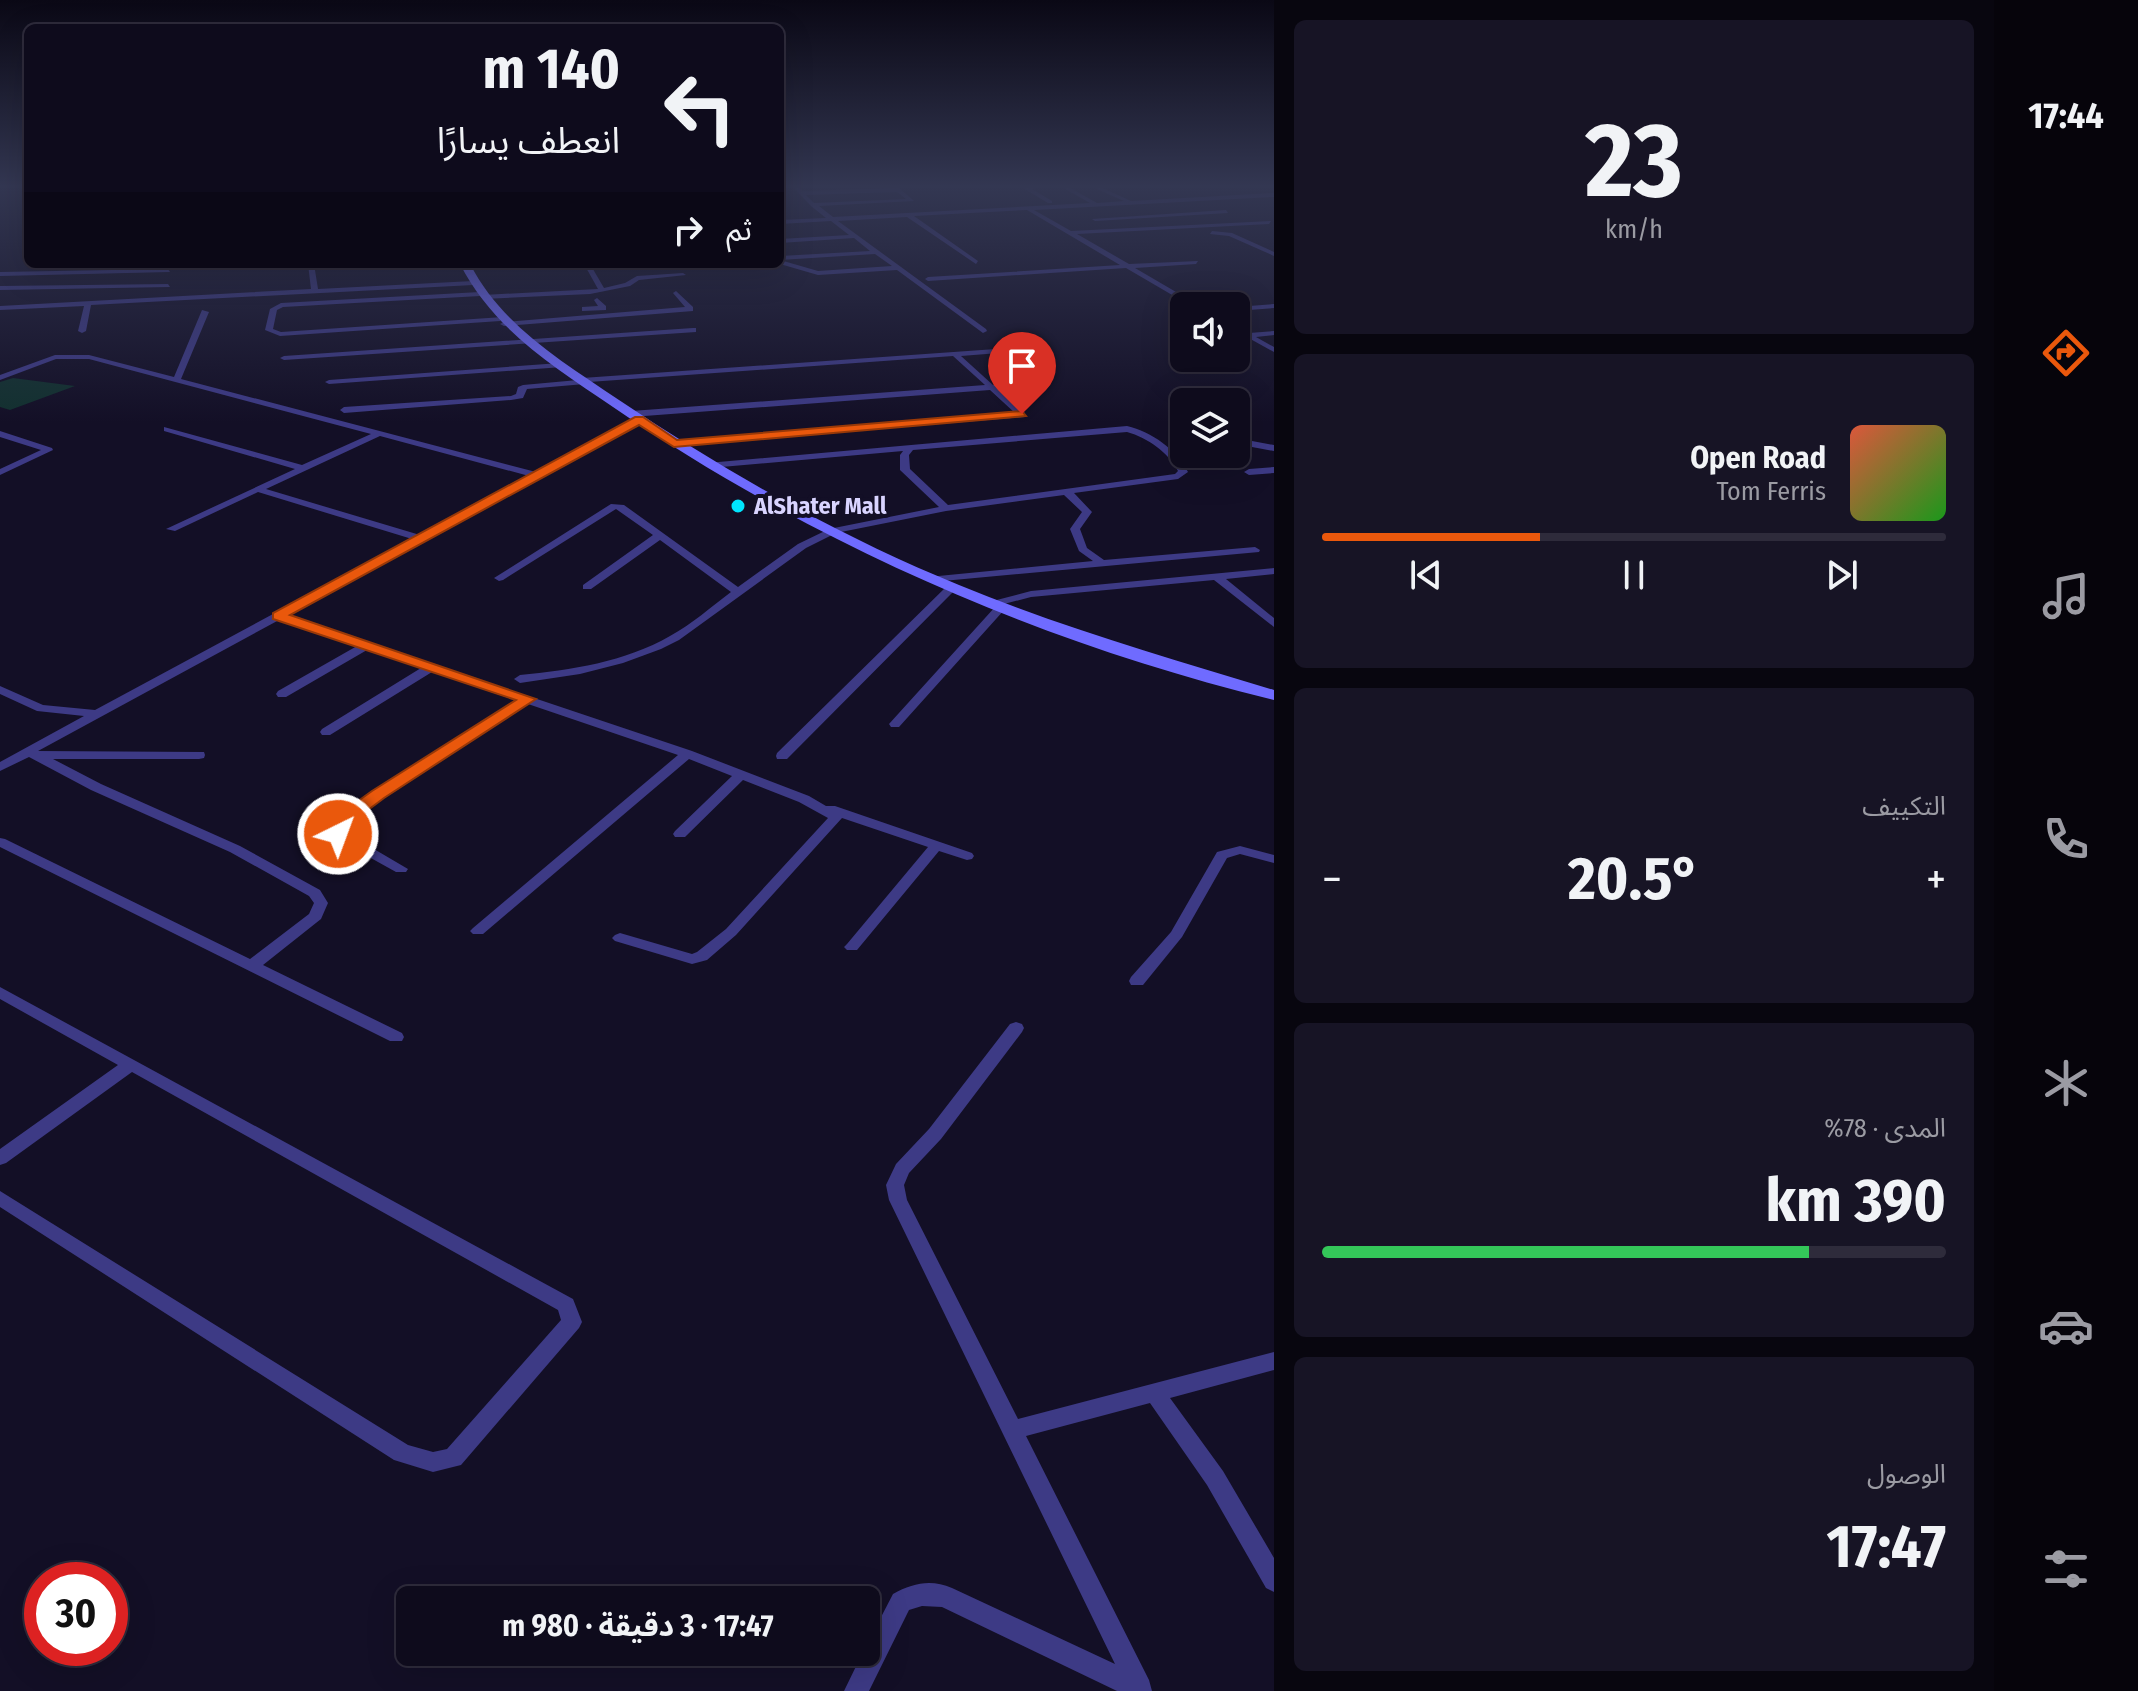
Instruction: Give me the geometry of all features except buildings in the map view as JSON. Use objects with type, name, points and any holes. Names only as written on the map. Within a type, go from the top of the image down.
[{"type":"main road","points":[[467,268],[479,292],[500,320],[526,342],[674,443],[833,531],[951,588],[1274,695]]},
{"type":"street","points":[[794,265],[818,273],[898,268]]},
{"type":"street","points":[[894,265],[983,331]]},
{"type":"street","points":[[928,279],[1146,265]]},
{"type":"street","points":[[1128,266],[1172,292]]},
{"type":"street","points":[[0,274],[168,268],[167,299]]},
{"type":"street","points":[[312,268],[315,291]]},
{"type":"street","points":[[589,268],[602,290]]},
{"type":"street","points":[[0,308],[315,291],[602,290],[632,284],[637,278],[683,275]]},
{"type":"street","points":[[0,288],[168,286]]},
{"type":"street","points":[[479,292],[281,305],[274,309],[269,330],[280,334],[690,309],[676,293]]},
{"type":"street","points":[[500,320],[603,308],[597,300]]},
{"type":"street","points":[[82,331],[88,304]]},
{"type":"street","points":[[1250,308],[1274,306]]},
{"type":"street","points":[[177,380],[205,312]]},
{"type":"street","points":[[420,325],[424,345]]},
{"type":"street","points":[[284,358],[693,330]]},
{"type":"street","points":[[1250,335],[1274,333]]},
{"type":"street","points":[[1250,336],[1274,350]]},
{"type":"street","points":[[344,410],[511,398],[519,397],[525,387],[584,381],[996,351]]},
{"type":"street","points":[[674,443],[1022,415],[995,387],[955,354]]},
{"type":"street","points":[[0,378],[70,355],[177,380],[537,475]]},
{"type":"street","points":[[329,382],[560,365]]},
{"type":"street","points":[[0,767],[33,753],[96,714],[537,475],[635,417],[995,387]]},
{"type":"street","points":[[167,429],[305,469]]},
{"type":"street","points":[[520,679],[591,669],[653,650],[675,638],[802,546],[833,531],[946,508],[1183,474],[1183,469],[1140,432],[1132,430],[710,465]]},
{"type":"street","points":[[171,529],[380,433]]},
{"type":"street","points":[[0,434],[49,450],[0,472]]},
{"type":"street","points":[[1250,444],[1274,448]]},
{"type":"street","points":[[911,447],[904,455],[905,470],[946,508]]},
{"type":"street","points":[[1249,472],[1274,470]]},
{"type":"street","points":[[260,490],[419,538]]},
{"type":"street","points":[[1066,491],[1087,512],[1075,529],[1077,541],[1101,563]]},
{"type":"street","points":[[499,578],[611,507],[621,507],[738,592]]},
{"type":"street","points":[[587,587],[659,536]]},
{"type":"street","points":[[932,579],[1255,550]]},
{"type":"street","points":[[895,724],[997,605],[1031,594],[1274,571]]},
{"type":"street","points":[[1217,577],[1274,624]]},
{"type":"street","points":[[782,756],[951,588]]},
{"type":"street","points":[[278,616],[687,754],[822,807],[967,856]]},
{"type":"street","points":[[282,694],[366,646]]},
{"type":"street","points":[[326,732],[431,667]]},
{"type":"street","points":[[0,690],[41,708],[96,714]]},
{"type":"street","points":[[401,869],[338,834],[337,826],[378,794],[528,699]]},
{"type":"street","points":[[33,753],[199,755]]},
{"type":"street","points":[[33,753],[96,787],[306,884],[321,903],[316,916],[250,967]]},
{"type":"street","points":[[478,931],[687,754]]},
{"type":"street","points":[[680,834],[741,775]]},
{"type":"street","points":[[620,938],[692,959],[702,956],[731,932],[835,822],[834,814],[822,807]]},
{"type":"street","points":[[0,842],[396,1037]]},
{"type":"street","points":[[852,947],[936,846]]},
{"type":"street","points":[[1137,981],[1177,934],[1222,855],[1240,850],[1274,859]]},
{"type":"street","points":[[0,992],[566,1305],[572,1322],[453,1458],[433,1462],[402,1453],[0,1198]]},
{"type":"street","points":[[1016,1028],[935,1134],[902,1169],[895,1185],[898,1200],[1142,1690]]},
{"type":"street","points":[[0,1158],[130,1065]]},
{"type":"street","points":[[1014,1430],[1156,1395],[1274,1361]]},
{"type":"street","points":[[1156,1395],[1215,1478],[1274,1580]]},
{"type":"street","points":[[856,1691],[901,1602],[914,1594],[929,1592],[944,1596],[1142,1690]]},
{"type":"green space","points":[[13,378],[75,386],[10,410],[0,407],[0,382]]},
{"type":"place","name":"AlShater Mall","points":[[738,506]]},
{"type":"route","points":[[338,834],[339,823],[378,794],[528,699],[278,616],[639,420],[674,443],[1022,414]]}]
